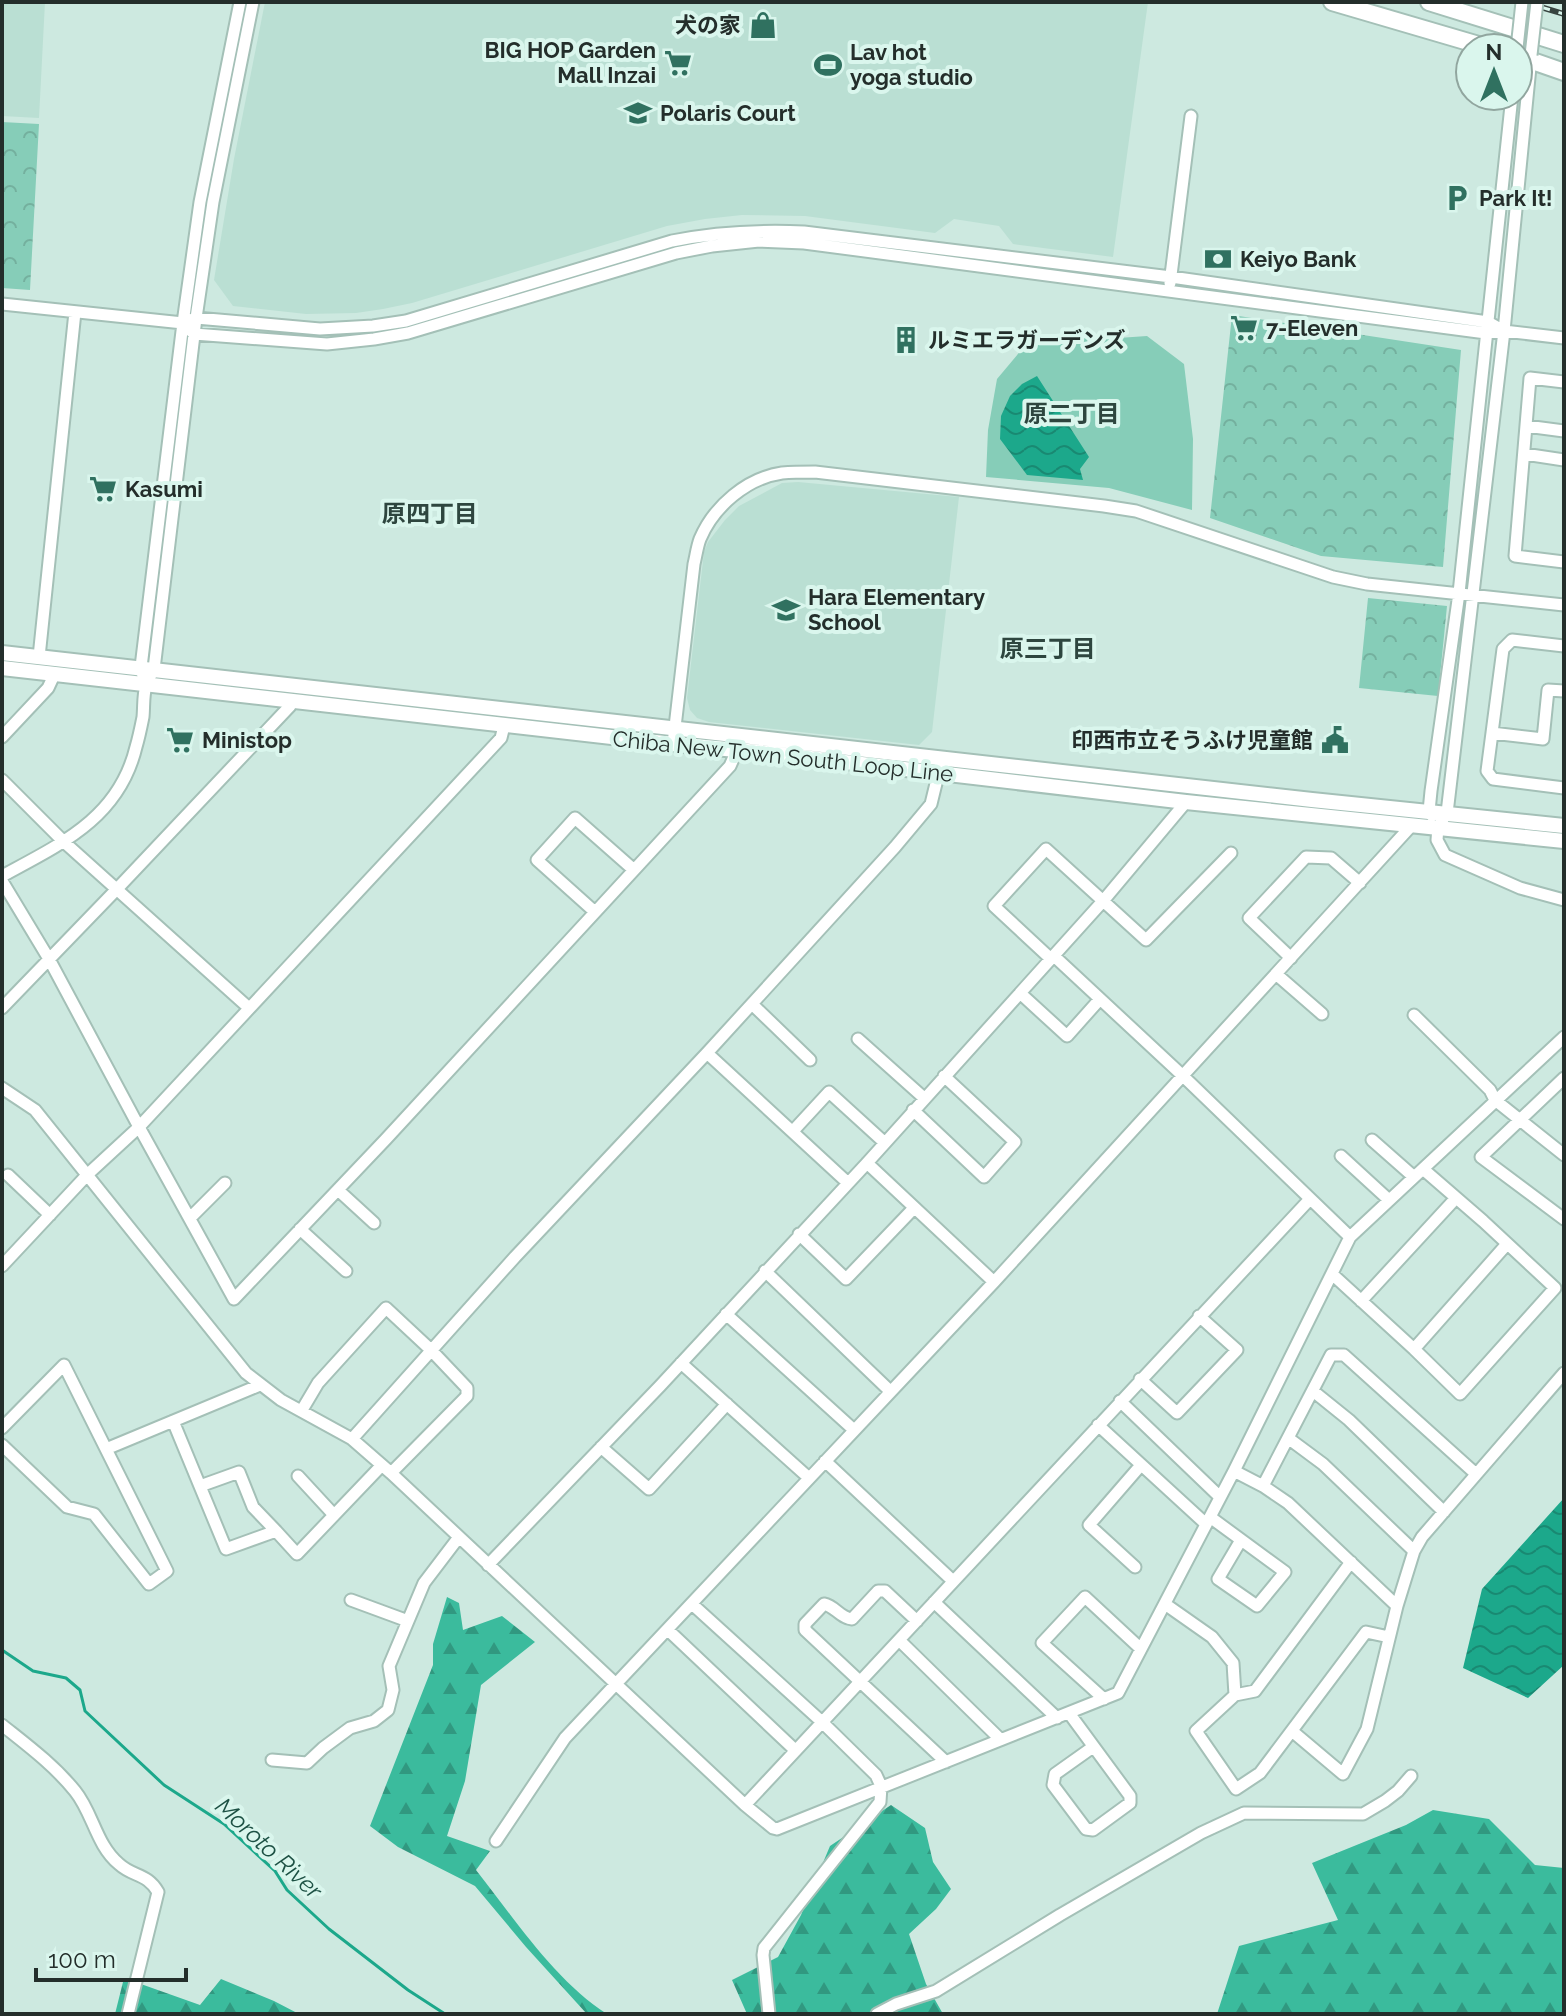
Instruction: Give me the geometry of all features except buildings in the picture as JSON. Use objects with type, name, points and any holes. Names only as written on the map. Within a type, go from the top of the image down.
[{"type":"highway","points":[[1332,2],[1454,38]]},
{"type":"highway","points":[[1429,2],[1564,44]]},
{"type":"highway","points":[[1534,60],[1564,72]]},
{"type":"main road","name":"Chiba New Town South Loop Line","points":[[2,653],[675,728],[1186,802],[1564,841]]},
{"type":"main road","name":"Chiba New Town South Loop Line","points":[[2,668],[673,744],[1429,811],[1564,826]]},
{"type":"street","points":[[148,668],[183,323],[200,202],[240,2]]},
{"type":"street","points":[[253,2],[213,202],[143,718],[135,752],[122,785],[94,820],[2,879],[49,959],[234,1299],[730,766],[737,750]]},
{"type":"street","points":[[1519,32],[1522,2]]},
{"type":"street","points":[[1532,32],[1537,2]]},
{"type":"street","points":[[1438,827],[1429,811],[1459,593],[1510,112]]},
{"type":"street","points":[[1522,112],[1504,331],[1447,813],[1438,827],[1437,840],[1445,855],[1520,888],[1564,900]]},
{"type":"street","points":[[1168,291],[1191,116]]},
{"type":"street","points":[[2,304],[183,323],[196,318],[320,329],[373,326],[406,321],[672,241],[760,230],[804,232],[1171,277],[1564,338]]},
{"type":"street","points":[[183,323],[194,334],[327,344],[374,339],[408,333],[676,253],[759,241],[804,243],[1168,291],[1487,328]]},
{"type":"street","points":[[39,657],[75,312]]},
{"type":"street","points":[[1564,382],[1530,378],[1515,556],[1564,562]]},
{"type":"street","points":[[1526,426],[1564,431]]},
{"type":"street","points":[[1524,454],[1564,460]]},
{"type":"street","points":[[673,744],[694,564],[700,541],[710,520],[727,500],[748,485],[780,474],[815,472],[1125,509],[1333,577],[1367,584],[1564,605]]},
{"type":"street","points":[[1564,646],[1512,640],[1503,649],[1487,771],[1493,779],[1564,788]]},
{"type":"street","points":[[2,737],[48,688],[55,673]]},
{"type":"street","points":[[1492,733],[1543,739],[1548,690],[1564,691]]},
{"type":"street","points":[[2,1008],[290,706],[290,700]]},
{"type":"street","points":[[5,1258],[139,1127],[501,738],[503,724]]},
{"type":"street","points":[[352,1439],[515,1257],[864,881],[931,804],[940,766]]},
{"type":"street","points":[[2,780],[64,842],[249,1008]]},
{"type":"street","points":[[488,1565],[867,1163],[1053,958],[1186,802]]},
{"type":"street","points":[[595,912],[537,860],[575,818],[634,870]]},
{"type":"street","points":[[496,1841],[565,1738],[994,1282],[1412,825]]},
{"type":"street","points":[[1231,853],[1146,940],[1046,849],[994,906],[1183,1076],[1350,1237]]},
{"type":"street","points":[[1291,958],[1249,918],[1306,857],[1331,858],[1360,883]]},
{"type":"street","points":[[1276,974],[1322,1014]]},
{"type":"street","points":[[1020,993],[1067,1036],[1100,999]]},
{"type":"street","points":[[752,1004],[810,1060]]},
{"type":"street","points":[[1414,1015],[1490,1090],[1495,1100],[1564,1155]]},
{"type":"street","points":[[2,1088],[35,1110],[246,1373],[281,1400],[352,1439],[745,1805],[777,1829],[1118,1693],[1234,1471],[1350,1237],[1564,1037]]},
{"type":"street","points":[[858,1039],[924,1098]]},
{"type":"street","points":[[707,1053],[848,1183]]},
{"type":"street","points":[[913,1110],[984,1177],[1015,1142],[944,1076]]},
{"type":"street","points":[[1562,1084],[1481,1157],[1564,1219]]},
{"type":"street","points":[[793,1131],[829,1092],[885,1143]]},
{"type":"street","points":[[1332,1274],[1460,1394],[1555,1288],[1456,1198],[1372,1140]]},
{"type":"street","points":[[1341,1156],[1389,1200]]},
{"type":"street","points":[[867,1163],[994,1282]]},
{"type":"street","points":[[8,1175],[50,1215]]},
{"type":"street","points":[[190,1218],[225,1183]]},
{"type":"street","points":[[338,1190],[374,1223]]},
{"type":"street","points":[[1361,1301],[1456,1198]]},
{"type":"street","points":[[745,1805],[1310,1199]]},
{"type":"street","points":[[799,1234],[846,1279],[914,1208]]},
{"type":"street","points":[[300,1229],[346,1271]]},
{"type":"street","points":[[1414,1349],[1507,1244]]},
{"type":"street","points":[[765,1271],[890,1391]]},
{"type":"street","points":[[200,1486],[239,1472],[253,1507],[297,1554],[334,1515],[467,1396],[467,1388],[386,1308],[318,1383],[302,1410]]},
{"type":"street","points":[[726,1314],[854,1430]]},
{"type":"street","points":[[1140,1379],[1177,1413],[1227,1361],[1237,1350],[1199,1316]]},
{"type":"street","points":[[1263,1486],[1331,1355],[1344,1355],[1476,1474]]},
{"type":"street","points":[[681,1363],[809,1478]]},
{"type":"street","points":[[2,1428],[64,1365],[167,1571],[149,1584],[94,1514],[67,1507],[2,1445]]},
{"type":"street","points":[[1292,1731],[1343,1774],[1367,1729],[1414,1551],[1432,1524],[1564,1373]]},
{"type":"street","points":[[106,1449],[260,1385]]},
{"type":"street","points":[[1313,1391],[1349,1420],[1444,1512]]},
{"type":"street","points":[[1120,1401],[1220,1497]]},
{"type":"street","points":[[601,1447],[649,1489],[727,1404]]},
{"type":"street","points":[[173,1421],[226,1549],[276,1531]]},
{"type":"street","points":[[1098,1425],[1208,1521],[1241,1540],[1285,1572],[1257,1606],[1218,1579],[1241,1540]]},
{"type":"street","points":[[1288,1438],[1323,1464],[1414,1551]]},
{"type":"street","points":[[825,1461],[953,1581]]},
{"type":"street","points":[[1135,1567],[1089,1525],[1141,1465]]},
{"type":"street","points":[[1234,1471],[1288,1503],[1397,1606]]},
{"type":"street","points":[[298,1476],[334,1515]]},
{"type":"street","points":[[272,1760],[307,1763],[350,1728],[374,1721],[388,1710],[393,1690],[389,1666],[424,1583],[459,1537]]},
{"type":"street","points":[[1351,1562],[1255,1691],[1235,1695],[1196,1731],[1236,1789],[1260,1773],[1366,1632],[1389,1637]]},
{"type":"street","points":[[917,1621],[885,1591],[878,1591],[852,1619],[844,1619],[824,1604],[805,1624],[805,1630],[946,1762]]},
{"type":"street","points":[[1104,1699],[1042,1643],[1085,1597],[1141,1649]]},
{"type":"street","points":[[351,1600],[408,1621]]},
{"type":"street","points":[[934,1602],[1057,1718]]},
{"type":"street","points":[[692,1604],[822,1722],[876,1775],[881,1786],[880,1802],[764,1948],[769,2014]]},
{"type":"street","points":[[1165,1604],[1212,1637],[1233,1663],[1235,1695]]},
{"type":"street","points":[[668,1630],[795,1750]]},
{"type":"street","points":[[899,1640],[1000,1739]]},
{"type":"street","points":[[1069,1713],[1130,1796],[1130,1803],[1093,1830],[1086,1829],[1053,1785],[1055,1774],[1093,1747]]},
{"type":"street","points":[[2,1725],[76,1792],[93,1821],[102,1845],[119,1865],[152,1882],[158,1892],[128,2014]]},
{"type":"street","points":[[877,2014],[896,2004],[936,1991],[1188,1841],[1244,1813],[1363,1814],[1385,1801],[1411,1776]]},
{"type":"shaded area","points":[[2,2],[45,2],[39,118],[2,116]]},
{"type":"shaded area","points":[[265,2],[1148,2],[1113,257],[1013,244],[999,226],[954,219],[935,233],[805,216],[742,215],[667,226],[383,309],[306,314],[233,306],[214,280]]},
{"type":"shaded area","points":[[782,483],[959,497],[932,732],[919,745],[709,722],[697,718],[690,710],[687,698],[704,552],[708,542],[739,506]]},
{"type":"green space","points":[[2,122],[39,124],[30,290],[2,288]]},
{"type":"green space","points":[[1232,315],[1461,350],[1443,567],[1321,556],[1210,518]]},
{"type":"green space","points":[[1147,336],[1184,364],[1193,439],[1192,510],[1109,488],[986,477],[988,430],[997,379],[1023,348],[1053,337],[1104,339]]},
{"type":"green space","points":[[1368,598],[1447,606],[1438,696],[1359,688]]},
{"type":"green space","points":[[447,1597],[459,1603],[463,1630],[502,1616],[535,1642],[481,1685],[465,1781],[447,1836],[490,1851],[476,1870],[553,1967],[607,2014],[586,2013],[475,1886],[398,1847],[370,1826],[433,1665],[433,1644]]},
{"type":"green space","points":[[891,1805],[925,1828],[933,1862],[951,1889],[936,1909],[909,1934],[926,1984],[943,2014],[747,2014],[732,1980],[778,1957],[801,1915],[830,1846]]},
{"type":"green space","points":[[1433,1810],[1489,1819],[1535,1865],[1564,1868],[1564,2014],[1217,2014],[1239,1946],[1338,1920],[1312,1863],[1406,1825]]},
{"type":"green space","points":[[124,1978],[200,2005],[221,1979],[299,2014],[115,2014]]},
{"type":"water","points":[[1037,376],[1089,457],[1080,469],[1083,480],[1027,475],[1000,439],[1001,416],[1010,396],[1022,384]]},
{"type":"water","points":[[1564,1498],[1564,1665],[1528,1698],[1463,1668],[1482,1589]]},
{"type":"waterway","name":"Moroto River","points":[[2,1650],[33,1671],[66,1678],[80,1690],[85,1711],[164,1785],[224,1824],[275,1871],[287,1890],[329,1929],[408,1990],[445,2014]]},
{"type":"railway","points":[[1524,2],[1564,14]]},
{"type":"place","name":"犬の家","points":[[763,25]]},
{"type":"place","name":"BIG HOP Garden Mall Inzai","points":[[678,63]]},
{"type":"place","name":"Lav hot yoga studio","points":[[828,65]]},
{"type":"place","name":"Polaris Court","points":[[638,113]]},
{"type":"place","name":"Park It!","points":[[1457,198]]},
{"type":"place","name":"Keiyo Bank","points":[[1218,259]]},
{"type":"place","name":"7-Eleven","points":[[1244,328]]},
{"type":"place","name":"ルミエラガーデンズ","points":[[906,340]]},
{"type":"place","name":"Kasumi","points":[[103,489]]},
{"type":"place","name":"Hara Elementary School","points":[[786,610]]},
{"type":"place","name":"Ministop","points":[[180,740]]},
{"type":"place","name":"印西市立そうふけ児童館","points":[[1335,740]]},
{"type":"district","name":"原二丁目","points":[[1072,413]]},
{"type":"district","name":"原四丁目","points":[[430,513]]},
{"type":"district","name":"原三丁目","points":[[1048,648]]}]
